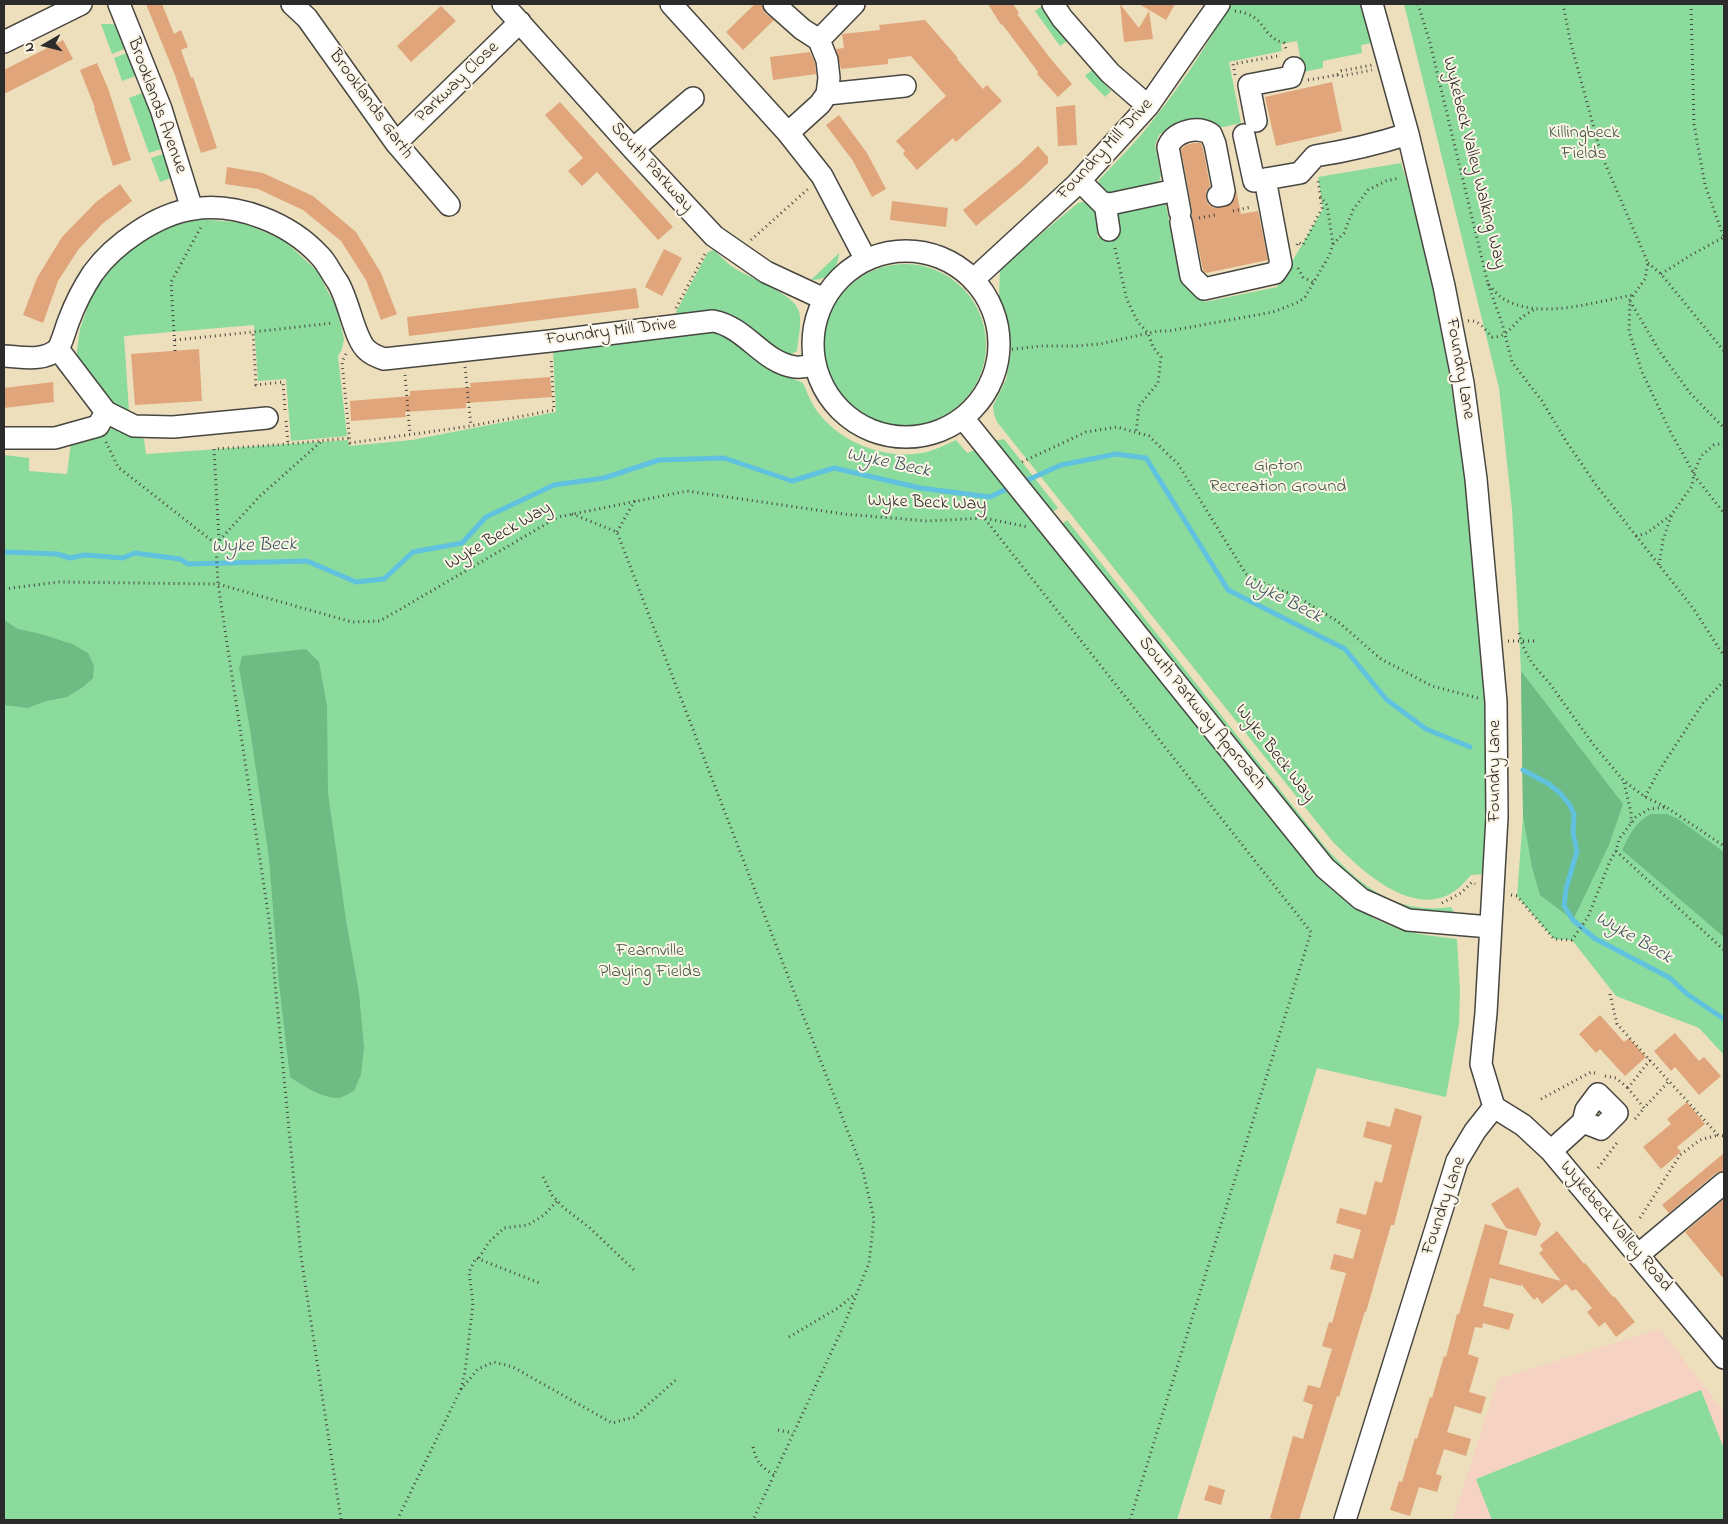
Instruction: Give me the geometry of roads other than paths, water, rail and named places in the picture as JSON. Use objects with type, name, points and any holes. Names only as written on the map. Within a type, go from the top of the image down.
[{"type":"street","points":[[4,42],[81,4]]},
{"type":"street","name":"Brooklands Avenue","points":[[119,4],[161,110],[192,209]]},
{"type":"street","name":"Brooklands Garth","points":[[292,4],[307,18],[396,143],[449,206]]},
{"type":"street","name":"South Parkway","points":[[503,4],[714,236],[766,272],[824,299]]},
{"type":"street","points":[[671,4],[788,133],[822,176],[866,260]]},
{"type":"street","points":[[774,4],[802,29],[819,40],[826,60],[829,78],[827,94],[820,104],[788,133]]},
{"type":"street","points":[[819,40],[854,4]]},
{"type":"street","points":[[1053,4],[1062,18],[1110,73],[1148,106]]},
{"type":"street","name":"Foundry Lane","points":[[1345,1520],[1457,1161],[1475,1131],[1494,1107],[1481,1064],[1486,1013],[1497,817],[1496,702],[1476,479],[1463,383],[1444,286],[1408,134],[1372,4]]},
{"type":"street","name":"Foundry Mill Drive","points":[[973,280],[1080,181],[1148,106],[1224,6]]},
{"type":"street","name":"Parkway Close","points":[[396,143],[520,22]]},
{"type":"street","points":[[1294,68],[1291,77],[1249,85],[1254,181],[1300,173],[1315,156],[1372,146],[1408,134]]},
{"type":"street","points":[[827,94],[905,86]]},
{"type":"street","points":[[633,149],[692,98]]},
{"type":"street","points":[[1218,196],[1223,195],[1224,191],[1211,134],[1205,130],[1199,130],[1177,134],[1171,140],[1168,147],[1191,276],[1204,289],[1276,273],[1289,264],[1265,179]]},
{"type":"street","points":[[1080,181],[1102,203],[1110,204],[1171,191],[1175,187]]},
{"type":"street","points":[[1105,203],[1109,230]]},
{"type":"street","name":"Foundry Mill Drive","points":[[58,348],[77,301],[94,272],[120,243],[154,221],[192,209],[214,208],[253,214],[290,230],[320,256],[342,290],[355,326],[366,349],[374,356],[384,359],[713,321],[724,323],[734,328],[776,361],[796,368],[815,365]]},
{"type":"street","points":[[893,252],[922,252],[939,257],[954,264],[973,280],[990,305],[998,335],[996,366],[984,395],[963,418],[938,432],[910,438],[881,434],[855,423],[834,404],[819,379],[813,347],[814,325],[824,299],[842,276],[866,260],[893,252]]},
{"type":"street","points":[[4,356],[46,357],[58,348],[102,419]]},
{"type":"street","points":[[4,438],[55,438],[102,419],[134,426],[173,426],[266,418]]},
{"type":"street","name":"South Parkway Approach","points":[[963,418],[1325,868],[1362,899],[1408,920],[1490,927]]},
{"type":"street","name":"Wykebeck Valley Road","points":[[1494,1107],[1524,1125],[1551,1151],[1724,1358]]},
{"type":"street","points":[[1551,1151],[1583,1122]]},
{"type":"street","points":[[1638,1255],[1724,1183]]},
{"type":"waterway","name":"Wyke Beck","points":[[1021,483],[1061,465],[1116,454],[1146,458],[1228,590],[1345,649],[1386,699],[1426,729],[1470,747]]},
{"type":"waterway","name":"Wyke Beck","points":[[4,552],[57,554],[70,558],[85,555],[123,558],[135,553],[180,559],[188,564],[307,561],[356,582],[384,579],[413,552],[462,543],[486,517],[554,485],[604,478],[659,460],[724,458],[792,481],[834,468],[920,488],[990,497],[1011,487]]},
{"type":"waterway","name":"Wyke Beck","points":[[1523,770],[1549,784],[1560,793],[1574,814],[1573,833],[1577,851],[1566,889],[1564,906],[1573,920],[1594,938],[1670,978],[1687,994],[1724,1019]]},
{"type":"park label","name":"Killingbeck Fields","points":[[1584,144]]},
{"type":"park label","name":"Gipton Recreation Ground","points":[[1278,477]]},
{"type":"park label","name":"Fearnville Playing Fields","points":[[650,962]]}]
